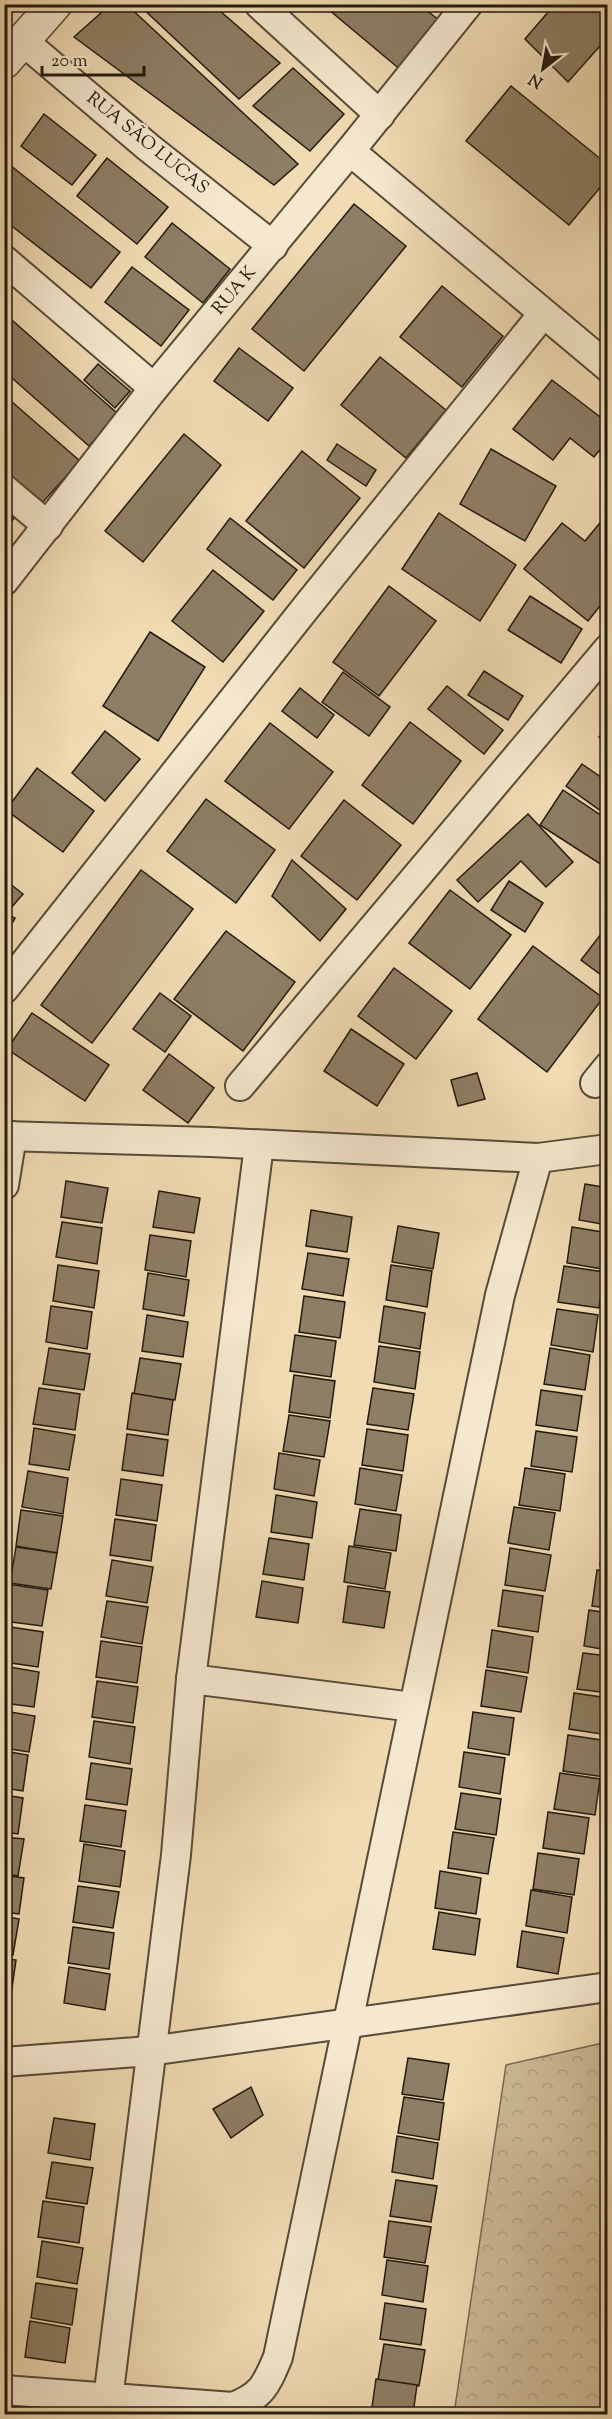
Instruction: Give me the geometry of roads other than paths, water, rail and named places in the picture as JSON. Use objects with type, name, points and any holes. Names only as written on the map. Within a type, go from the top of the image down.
[{"type":"street","points":[[14,52],[55,4]]},
{"type":"street","points":[[259,4],[380,115]]},
{"type":"street","name":"RUA K","points":[[4,581],[154,388],[273,246],[468,4]]},
{"type":"street","name":"RUA SÃO LUCAS","points":[[14,52],[148,147],[273,246]]},
{"type":"street","points":[[350,151],[608,367]]},
{"type":"street","points":[[4,260],[154,388]]},
{"type":"street","points":[[4,989],[308,605],[543,314]]},
{"type":"street","points":[[4,489],[48,526]]},
{"type":"street","points":[[240,1086],[608,649]]},
{"type":"street","points":[[4,1185],[8,1136],[259,1144],[538,1158],[608,1149]]},
{"type":"street","points":[[108,2399],[176,1855],[191,1679],[259,1144]]},
{"type":"street","points":[[4,2390],[233,2407],[253,2399],[267,2382],[278,2357],[500,1295],[538,1158]]},
{"type":"street","points":[[191,1679],[413,1707]]},
{"type":"street","points":[[4,2062],[150,2051],[346,2023],[606,1981]]}]
